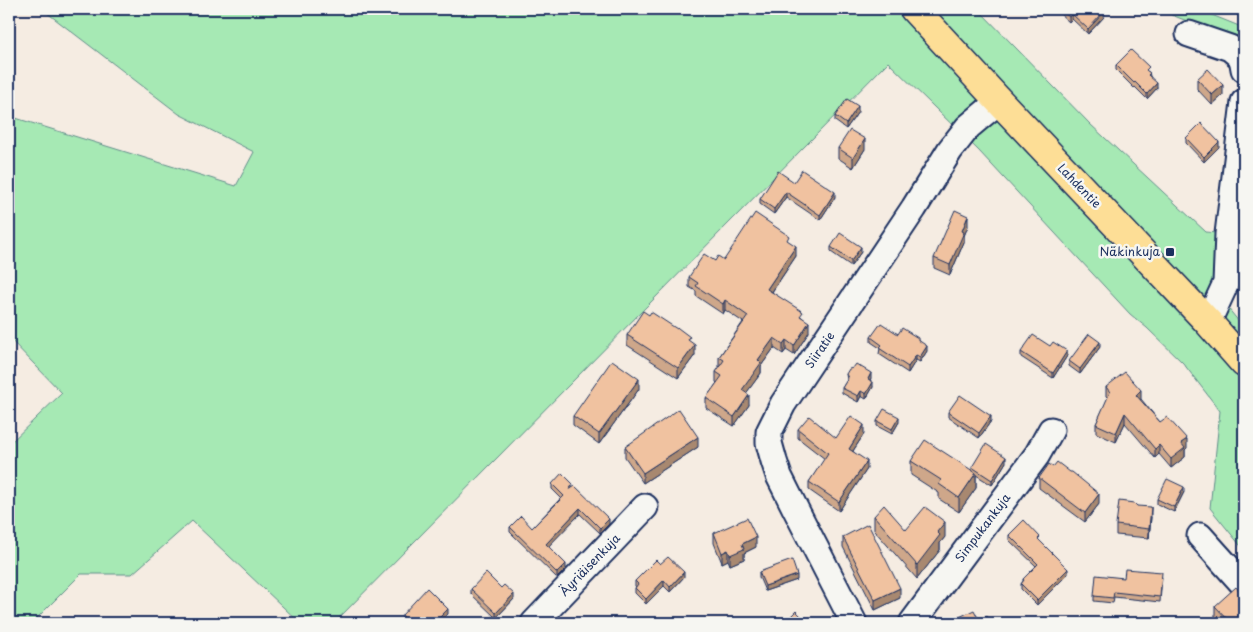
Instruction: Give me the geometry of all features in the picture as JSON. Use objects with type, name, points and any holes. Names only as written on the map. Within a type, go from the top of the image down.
[{"type":"main road","name":"Lahdentie","points":[[914,9],[1208,322],[1244,363]]},
{"type":"street","points":[[1189,34],[1230,48],[1242,58],[1244,69]]},
{"type":"street","name":"Siiratie","points":[[854,623],[779,476],[768,444],[769,432],[783,404],[881,258],[950,150],[968,127],[999,101]]},
{"type":"street","points":[[1208,322],[1226,283],[1228,234],[1244,102]]},
{"type":"street","name":"Simpukankuja","points":[[912,623],[1037,455],[1050,430]]},
{"type":"street","name":"Äyriäisenkuja","points":[[534,623],[645,507]]},
{"type":"street","points":[[1200,536],[1244,585]]},
{"type":"green space","points":[[42,9],[978,9],[1090,124],[1206,232],[1228,234],[1219,297],[1244,328],[1244,550],[1210,508],[1220,411],[1183,363],[1130,314],[979,151],[888,62],[334,623],[300,623],[192,521],[132,574],[81,574],[32,623],[9,623],[9,444],[62,393],[9,338],[9,116],[236,186],[254,152],[179,114]]},
{"type":"green space","points":[[1157,9],[1197,9],[1244,28],[1244,44]]},
{"type":"building","points":[[1060,9],[1101,9],[1104,12],[1088,29],[1072,14],[1069,17]]},
{"type":"building","points":[[1131,50],[1149,67],[1146,70],[1150,73],[1148,75],[1157,83],[1147,94],[1116,65]]},
{"type":"building","points":[[1208,69],[1223,85],[1212,95],[1197,79]]},
{"type":"building","points":[[847,99],[858,106],[846,124],[835,116]]},
{"type":"building","points":[[1201,123],[1219,142],[1204,157],[1186,138]]},
{"type":"building","points":[[850,130],[865,139],[853,158],[838,148]]},
{"type":"building","points":[[802,170],[835,192],[820,215],[786,192],[774,209],[760,199],[778,171],[794,182]]},
{"type":"building","points":[[955,210],[968,216],[962,231],[964,232],[950,265],[934,258]]},
{"type":"building","points":[[755,213],[789,236],[787,240],[796,246],[767,289],[803,312],[800,316],[809,322],[794,346],[786,340],[783,344],[774,338],[758,360],[761,363],[742,390],[749,395],[734,417],[706,398],[722,376],[716,372],[724,360],[719,357],[748,316],[725,300],[723,304],[696,286],[698,283],[689,277],[704,254],[715,261],[718,256],[724,260]]},
{"type":"building","points":[[840,233],[861,247],[851,261],[831,247]]},
{"type":"building","points":[[643,311],[649,315],[651,312],[678,328],[690,337],[688,340],[695,345],[678,368],[627,335]]},
{"type":"building","points":[[881,323],[898,334],[902,328],[918,338],[927,346],[920,357],[916,355],[908,367],[879,348],[882,345],[871,337]]},
{"type":"building","points":[[1089,334],[1100,342],[1080,369],[1069,361]]},
{"type":"building","points":[[1033,335],[1050,346],[1053,342],[1067,351],[1053,373],[1021,352]]},
{"type":"building","points":[[612,360],[639,379],[599,434],[573,416]]},
{"type":"building","points":[[856,364],[871,373],[868,379],[873,382],[866,394],[861,391],[858,396],[842,388],[848,378],[846,374]]},
{"type":"building","points":[[1125,372],[1141,390],[1136,395],[1160,422],[1167,417],[1187,439],[1181,443],[1185,448],[1171,459],[1159,445],[1155,449],[1125,413],[1116,433],[1096,424],[1110,392],[1106,387]]},
{"type":"building","points":[[960,395],[991,416],[979,433],[948,412]]},
{"type":"building","points":[[679,409],[698,437],[643,473],[625,447]]},
{"type":"building","points":[[884,409],[899,417],[892,429],[877,421]]},
{"type":"building","points":[[809,416],[836,438],[851,416],[864,425],[849,449],[867,461],[839,502],[809,482],[828,453],[798,429]]},
{"type":"building","points":[[925,440],[976,473],[959,498],[939,484],[941,480],[911,461]]},
{"type":"building","points":[[986,444],[1006,457],[992,480],[972,467]]},
{"type":"building","points":[[1057,462],[1099,494],[1085,513],[1039,478],[1049,464],[1053,467]]},
{"type":"building","points":[[562,473],[573,484],[569,490],[575,486],[609,519],[600,528],[580,508],[546,544],[566,564],[557,573],[510,527],[521,516],[532,528],[564,496],[552,484]]},
{"type":"building","points":[[1167,479],[1184,487],[1174,507],[1157,499]]},
{"type":"building","points":[[1119,501],[1134,503],[1137,506],[1151,507],[1149,529],[1116,525]]},
{"type":"building","points":[[884,505],[906,530],[925,507],[945,522],[937,532],[940,535],[917,565],[874,516]]},
{"type":"building","points":[[747,518],[756,537],[742,544],[744,549],[730,555],[728,550],[722,553],[714,533]]},
{"type":"building","points":[[1024,520],[1040,537],[1038,539],[1068,569],[1037,600],[1021,584],[1023,579],[1038,564],[1009,535]]},
{"type":"building","points":[[868,524],[900,588],[875,600],[843,537]]},
{"type":"building","points":[[668,557],[684,572],[670,587],[664,580],[646,599],[635,588],[638,584],[635,581],[656,560],[660,564]]},
{"type":"building","points":[[792,560],[797,575],[765,586],[759,572]]},
{"type":"building","points":[[1125,569],[1162,572],[1160,597],[1114,592],[1113,598],[1094,596],[1096,575],[1124,578]]},
{"type":"building","points":[[486,573],[501,588],[504,585],[514,594],[496,613],[471,589]]},
{"type":"building","points":[[1236,587],[1244,596],[1244,623],[1231,623],[1215,606]]},
{"type":"building","points":[[427,588],[448,609],[434,623],[410,623],[402,615]]},
{"type":"building","points":[[974,610],[979,620],[987,616],[991,623],[947,623]]},
{"type":"building","points":[[796,611],[808,623],[784,623]]},
{"type":"building","points":[[1129,620],[1153,623],[1129,623]]},
{"type":"place","name":"Näkinkuja","points":[[1170,252]]}]
